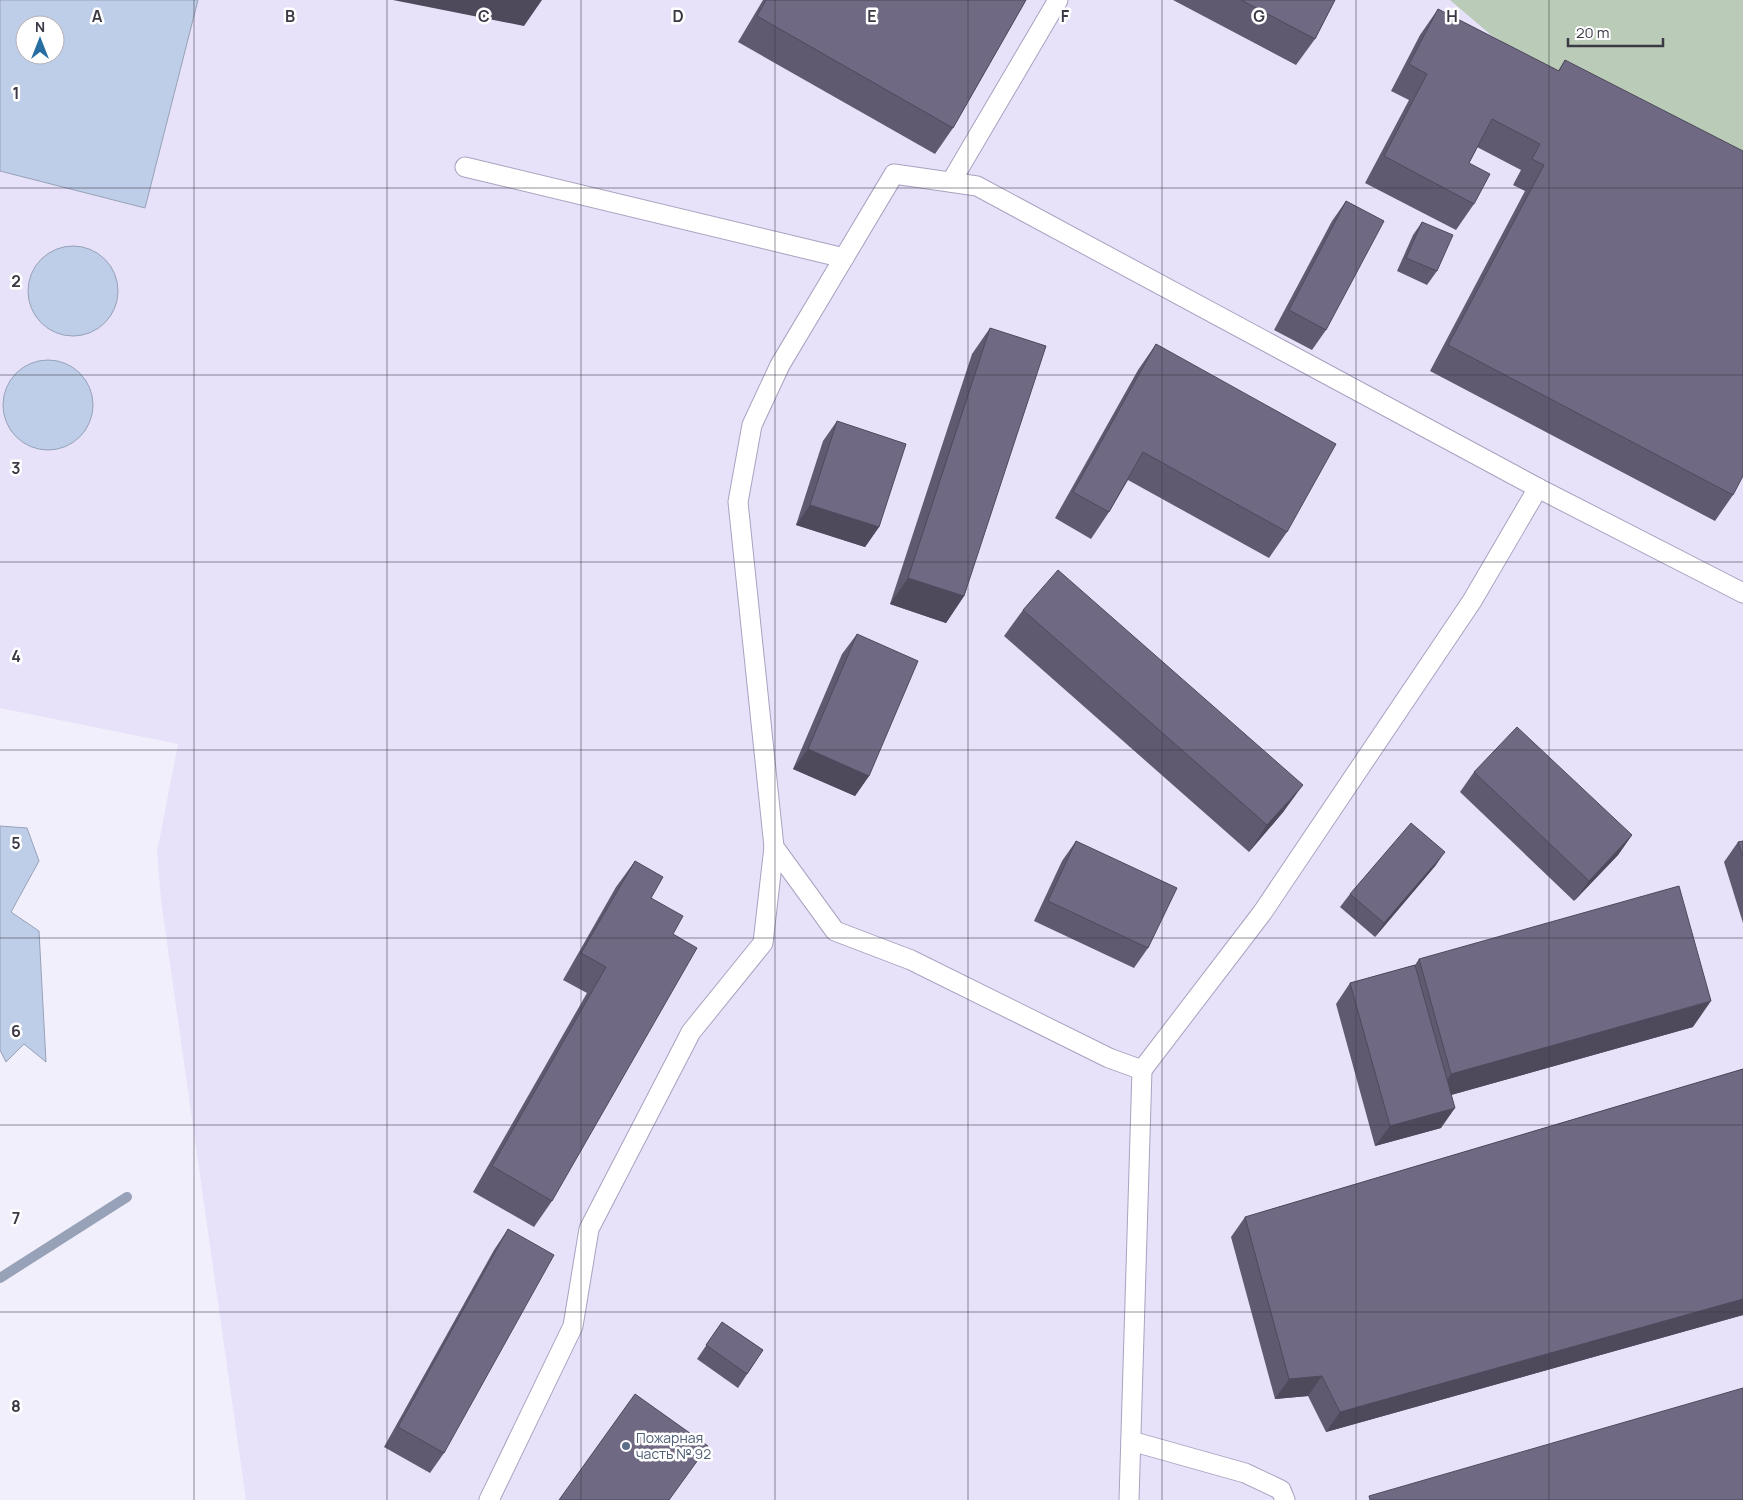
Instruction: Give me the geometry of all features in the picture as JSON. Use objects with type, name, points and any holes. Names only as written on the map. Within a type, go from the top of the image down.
[{"type":"lane","points":[[952,182],[1058,0]]},
{"type":"lane","points":[[465,167],[844,258]]},
{"type":"lane","points":[[489,1500],[573,1326],[589,1229],[691,1032],[763,943],[774,847],[738,502],[752,425],[780,365],[894,174],[977,186],[1538,488],[1743,593]]},
{"type":"lane","points":[[1129,1500],[1142,1070],[1273,897],[1472,601],[1538,488]]},
{"type":"lane","points":[[774,847],[835,931],[911,960],[1109,1058],[1142,1070]]},
{"type":"lane","points":[[1132,1441],[1245,1473],[1282,1490],[1285,1500]]},
{"type":"shaded area","points":[[0,0],[1743,0],[1743,1500],[246,1500],[161,900],[157,852],[178,744],[0,708]]},
{"type":"green space","points":[[1450,0],[1743,0],[1743,176],[1573,84],[1491,35]]},
{"type":"water","points":[[0,0],[198,0],[145,208],[0,171]]},
{"type":"water","points":[[73,246],[90,249],[105,259],[115,274],[118,291],[115,308],[105,323],[90,333],[73,336],[56,333],[41,323],[31,308],[28,291],[31,274],[41,259],[56,249]]},
{"type":"water","points":[[48,360],[65,363],[80,373],[90,388],[93,405],[90,422],[80,437],[65,447],[48,450],[31,447],[16,437],[6,422],[3,405],[6,388],[16,373],[31,363]]},
{"type":"water","points":[[0,826],[27,828],[39,861],[11,912],[39,931],[46,1062],[24,1044],[6,1062],[0,1050]]},
{"type":"building","points":[[766,0],[1026,0],[953,128],[757,16]]},
{"type":"building","points":[[1241,0],[1335,0],[1315,39]]},
{"type":"building","points":[[1438,9],[1559,71],[1565,60],[1743,151],[1743,476],[1733,495],[1448,345],[1544,165],[1532,159],[1540,144],[1492,119],[1469,163],[1490,174],[1474,204],[1384,156],[1427,74],[1409,64]]},
{"type":"building","points":[[1346,201],[1384,221],[1326,330],[1289,310]]},
{"type":"building","points":[[1422,222],[1453,235],[1437,271],[1406,258]]},
{"type":"building","points":[[990,328],[1046,346],[964,596],[908,578]]},
{"type":"building","points":[[1156,344],[1336,444],[1287,532],[1143,452],[1109,512],[1073,492]]},
{"type":"building","points":[[837,421],[906,444],[879,527],[810,505]]},
{"type":"building","points":[[1058,570],[1303,785],[1267,825],[1023,610]]},
{"type":"building","points":[[857,634],[918,661],[869,776],[808,749]]},
{"type":"building","points":[[1517,727],[1632,835],[1589,881],[1474,772]]},
{"type":"building","points":[[1411,823],[1445,852],[1384,923],[1350,894]]},
{"type":"building","points":[[1076,841],[1177,888],[1148,948],[1048,901]]},
{"type":"building","points":[[1743,841],[1743,857],[1738,842]]},
{"type":"building","points":[[635,861],[663,877],[651,898],[683,916],[673,934],[697,948],[552,1201],[492,1166],[606,967],[581,953]]},
{"type":"building","points":[[1679,886],[1711,1001],[1451,1074],[1419,959]]},
{"type":"building","points":[[1415,965],[1455,1108],[1390,1126],[1350,983]]},
{"type":"building","points":[[1743,1069],[1743,1299],[1340,1412],[1322,1376],[1289,1379],[1245,1217]]},
{"type":"building","points":[[508,1229],[554,1255],[444,1453],[398,1427]]},
{"type":"building","points":[[722,1322],[763,1350],[747,1374],[706,1345]]},
{"type":"building","points":[[1743,1388],[1743,1500],[1370,1500],[1369,1496]]},
{"type":"building","name":"Пожарная часть № 92","points":[[635,1394],[708,1446],[669,1500],[559,1500]]},
{"type":"waterway","points":[[0,1278],[127,1197]]},
{"type":"place","name":"Пожарная часть № 92","points":[[626,1446]]}]
